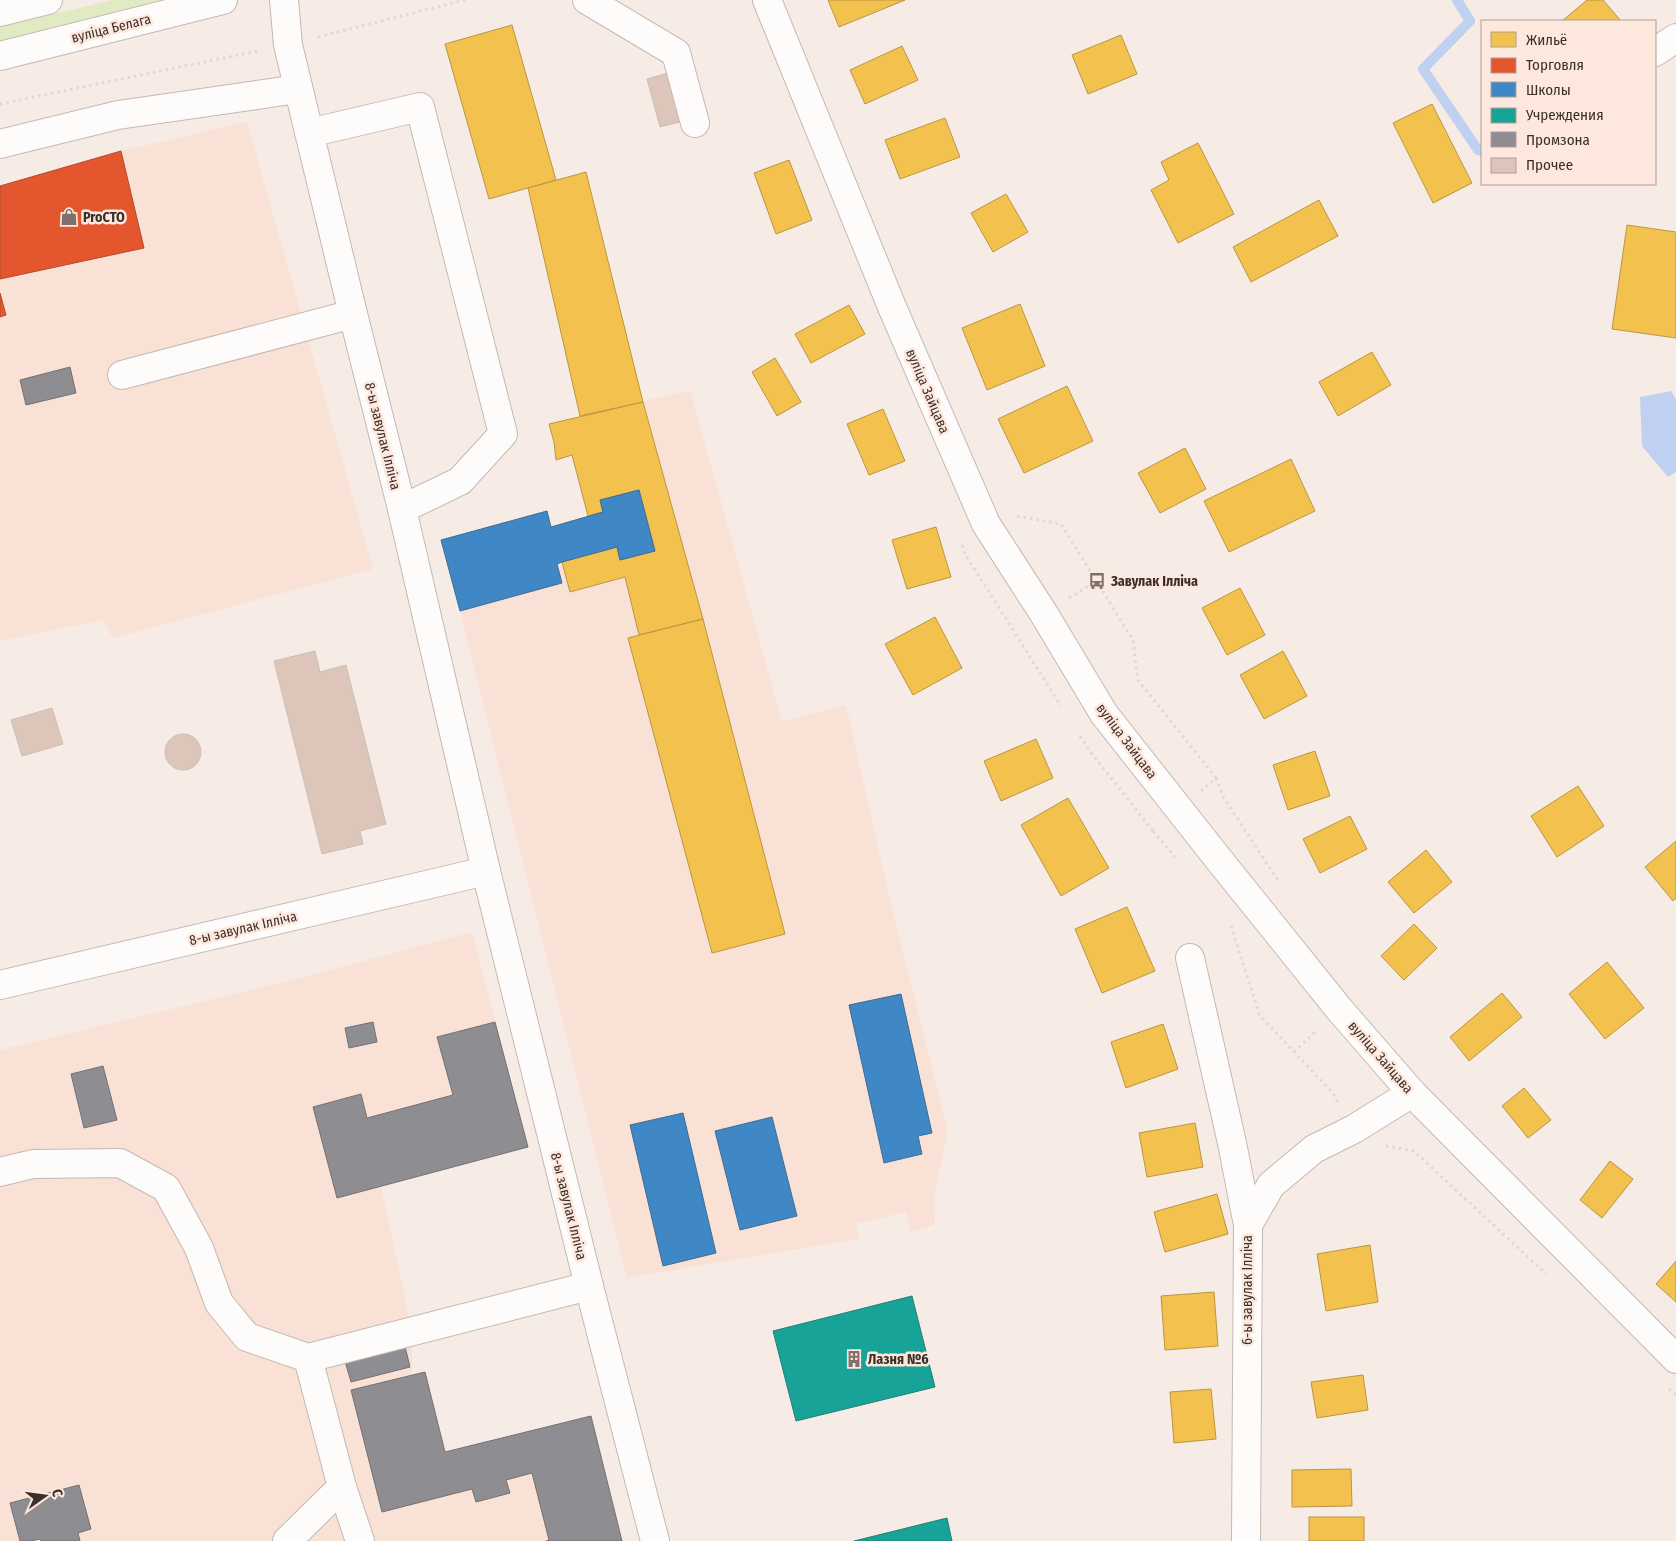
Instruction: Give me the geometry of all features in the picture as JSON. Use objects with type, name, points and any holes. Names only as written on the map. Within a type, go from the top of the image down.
[{"type":"street","points":[[0,12],[48,0]]},
{"type":"street","name":"вуліца Белага","points":[[0,56],[223,0]]},
{"type":"street","name":"8-ы завулак Ілліча","points":[[284,0],[288,45],[298,90],[402,509],[486,871],[589,1286],[655,1541]]},
{"type":"street","points":[[587,0],[676,53],[695,123]]},
{"type":"street","name":"вуліца Зайцава","points":[[767,0],[892,307],[986,524],[1044,614],[1104,714],[1308,970],[1412,1093],[1676,1359]]},
{"type":"street","points":[[1656,51],[1676,38]]},
{"type":"street","points":[[0,144],[118,115],[298,90]]},
{"type":"street","points":[[309,134],[420,107],[503,434],[460,481],[402,509]]},
{"type":"street","points":[[122,375],[353,314]]},
{"type":"street","name":"8-ы завулак Ілліча","points":[[0,986],[486,871]]},
{"type":"street","points":[[1190,958],[1232,1143],[1248,1225]]},
{"type":"street","name":"6-ы завулак Ілліча","points":[[1246,1541],[1248,1225],[1271,1185],[1314,1150],[1354,1130],[1412,1093]]},
{"type":"street","points":[[0,1172],[33,1164],[120,1163],[166,1188],[199,1248],[219,1303],[248,1337],[308,1358],[589,1286]]},
{"type":"street","points":[[308,1358],[342,1487],[360,1541]]},
{"type":"street","points":[[287,1541],[342,1487]]},
{"type":"path","points":[[0,104],[288,45],[465,0]]},
{"type":"path","points":[[1061,524],[1133,640]]},
{"type":"path","points":[[1216,778],[1224,798],[1281,886]]},
{"type":"path","points":[[1153,831],[1179,861]]},
{"type":"path","points":[[1230,921],[1260,1016],[1333,1093],[1354,1130],[1369,1144],[1414,1151],[1552,1280]]},
{"type":"path","points":[[1669,1389],[1676,1395]]},
{"type":"shaded area","points":[[247,122],[373,569],[113,638],[102,620],[0,641],[0,186],[121,151]]},
{"type":"shaded area","points":[[690,390],[782,722],[846,705],[892,909],[947,1128],[934,1195],[935,1224],[911,1232],[906,1212],[856,1224],[859,1239],[627,1278],[441,540],[547,511],[551,527],[588,516],[572,455],[556,460],[549,424]]},
{"type":"shaded area","points":[[472,932],[528,1147],[381,1186],[412,1331],[412,1375],[425,1372],[445,1452],[591,1416],[622,1541],[0,1541],[0,1050],[297,979]]},
{"type":"green space","points":[[112,0],[184,0],[0,46],[0,27]]},
{"type":"water","points":[[1671,391],[1676,399],[1676,472],[1668,477],[1642,446],[1640,397]]},
{"type":"building: Жильё","points":[[828,0],[905,0],[839,27]]},
{"type":"building: Жильё","points":[[1587,0],[1603,0],[1620,20],[1563,20]]},
{"type":"building: Жильё","points":[[512,25],[556,180],[489,199],[445,44]]},
{"type":"building: Жильё","points":[[1121,35],[1137,74],[1088,94],[1072,55]]},
{"type":"building: Жильё","points":[[902,46],[918,80],[865,104],[850,70]]},
{"type":"building: Жильё","points":[[1432,104],[1472,183],[1433,203],[1393,123]]},
{"type":"building: Жильё","points":[[945,118],[960,157],[900,179],[885,140]]},
{"type":"building: Жильё","points":[[1198,143],[1234,214],[1178,243],[1151,190],[1169,180],[1161,162]]},
{"type":"building: Жильё","points":[[789,160],[812,220],[776,234],[754,173]]},
{"type":"building: Жильё","points":[[586,172],[643,402],[580,416],[528,188]]},
{"type":"building: Жильё","points":[[1006,194],[1028,232],[993,252],[971,213]]},
{"type":"building: Жильё","points":[[1319,200],[1338,236],[1251,282],[1233,247]]},
{"type":"building: Жильё","points":[[1627,225],[1676,232],[1676,338],[1612,329]]},
{"type":"building: Жильё","points":[[1020,304],[1045,366],[987,390],[962,328]]},
{"type":"building: Жильё","points":[[849,305],[865,334],[811,363],[795,334]]},
{"type":"building: Жильё","points":[[1372,352],[1391,385],[1338,416],[1319,382]]},
{"type":"building: Жильё","points":[[775,358],[801,402],[777,416],[752,372]]},
{"type":"building: Жильё","points":[[1067,386],[1093,441],[1024,473],[998,419]]},
{"type":"building: Жильё","points":[[643,402],[703,619],[639,635],[625,577],[570,592],[562,562],[617,547],[620,560],[655,551],[639,490],[600,500],[603,512],[588,516],[572,455],[556,460],[549,424]]},
{"type":"building: Жильё","points":[[883,409],[905,461],[869,475],[847,424]]},
{"type":"building: Жильё","points":[[1185,448],[1206,489],[1160,513],[1138,473]]},
{"type":"building: Жильё","points":[[1291,459],[1315,511],[1229,552],[1204,501]]},
{"type":"building: Жильё","points":[[936,527],[951,577],[907,589],[892,540]]},
{"type":"building: Жильё","points":[[1240,588],[1265,635],[1227,655],[1202,608]]},
{"type":"building: Жильё","points":[[935,617],[962,668],[913,695],[885,644]]},
{"type":"building: Жильё","points":[[703,619],[785,934],[712,953],[628,638]]},
{"type":"building: Жильё","points":[[1283,651],[1307,696],[1264,719],[1240,675]]},
{"type":"building: Жильё","points":[[1036,739],[1053,778],[1001,801],[984,761]]},
{"type":"building: Жильё","points":[[1315,751],[1330,796],[1288,810],[1273,765]]},
{"type":"building: Жильё","points":[[1578,786],[1604,826],[1557,857],[1531,816]]},
{"type":"building: Жильё","points":[[1068,798],[1109,868],[1061,896],[1021,825]]},
{"type":"building: Жильё","points":[[1350,816],[1367,849],[1320,873],[1303,839]]},
{"type":"building: Жильё","points":[[1676,841],[1676,898],[1673,901],[1645,867]]},
{"type":"building: Жильё","points":[[1426,850],[1452,882],[1414,913],[1388,882]]},
{"type":"building: Жильё","points":[[1127,907],[1155,971],[1102,993],[1075,929]]},
{"type":"building: Жильё","points":[[1414,924],[1437,948],[1404,980],[1381,956]]},
{"type":"building: Жильё","points":[[1607,962],[1644,1008],[1605,1039],[1569,994]]},
{"type":"building: Жильё","points":[[1502,993],[1522,1017],[1469,1061],[1450,1037]]},
{"type":"building: Жильё","points":[[1163,1024],[1178,1069],[1126,1088],[1111,1042]]},
{"type":"building: Жильё","points":[[1524,1088],[1551,1120],[1528,1138],[1502,1106]]},
{"type":"building: Жильё","points":[[1195,1123],[1203,1167],[1147,1177],[1139,1133]]},
{"type":"building: Жильё","points":[[1610,1161],[1633,1179],[1602,1218],[1580,1200]]},
{"type":"building: Жильё","points":[[1217,1194],[1228,1234],[1165,1252],[1154,1212]]},
{"type":"building: Жильё","points":[[1370,1245],[1378,1302],[1326,1311],[1317,1254]]},
{"type":"building: Жильё","points":[[1676,1261],[1676,1302],[1656,1284]]},
{"type":"building: Жильё","points":[[1214,1292],[1218,1346],[1165,1350],[1161,1296]]},
{"type":"building: Жильё","points":[[1363,1375],[1368,1410],[1317,1418],[1311,1382]]},
{"type":"building: Жильё","points":[[1211,1389],[1216,1439],[1174,1443],[1170,1392]]},
{"type":"building: Жильё","points":[[1351,1469],[1352,1506],[1292,1507],[1292,1470]]},
{"type":"building: Жильё","points":[[1309,1517],[1364,1517],[1364,1541],[1309,1541]]},
{"type":"building: Торговля","name":"ProСТО","points":[[121,151],[144,248],[0,279],[0,186]]},
{"type":"building: Торговля","points":[[0,293],[6,315],[0,317]]},
{"type":"building: Школы","points":[[639,490],[655,551],[620,560],[617,547],[562,562],[557,564],[562,583],[460,611],[441,540],[547,511],[551,527],[603,512],[600,500]]},
{"type":"building: Школы","points":[[901,994],[932,1133],[918,1136],[922,1154],[884,1163],[849,1005]]},
{"type":"building: Школы","points":[[683,1113],[716,1253],[663,1266],[630,1125]]},
{"type":"building: Школы","points":[[772,1117],[797,1216],[740,1230],[715,1131]]},
{"type":"building: Учреждения","name":"Лазня №6","points":[[912,1296],[935,1387],[796,1421],[773,1331]]},
{"type":"building: Учреждения","points":[[947,1518],[952,1541],[854,1541]]},
{"type":"building: Промзона","points":[[70,367],[76,393],[26,405],[20,380]]},
{"type":"building: Промзона","points":[[373,1022],[377,1042],[349,1048],[345,1028]]},
{"type":"building: Промзона","points":[[495,1022],[528,1147],[337,1198],[313,1107],[361,1094],[367,1118],[453,1095],[437,1037]]},
{"type":"building: Промзона","points":[[103,1066],[117,1120],[84,1128],[71,1074]]},
{"type":"building: Промзона","points":[[403,1338],[410,1367],[351,1382],[343,1354]]},
{"type":"building: Промзона","points":[[425,1372],[445,1452],[591,1416],[622,1541],[546,1541],[549,1540],[532,1473],[506,1480],[510,1493],[476,1502],[472,1489],[382,1512],[351,1390]]},
{"type":"building: Промзона","points":[[79,1485],[91,1529],[78,1533],[80,1541],[41,1541],[40,1539],[20,1541],[10,1503]]},
{"type":"building: Прочее","points":[[678,70],[691,119],[660,127],[647,79]]},
{"type":"building: Прочее","points":[[315,651],[320,672],[346,665],[386,824],[360,831],[363,844],[322,854],[274,661]]},
{"type":"building: Прочее","points":[[52,708],[63,744],[22,756],[11,720]]},
{"type":"building: Прочее","points":[[183,734],[190,735],[196,739],[200,745],[200,759],[196,765],[190,769],[183,770],[176,769],[170,765],[166,759],[165,752],[166,745],[170,739],[176,735]]},
{"type":"waterway","points":[[1457,0],[1470,21],[1423,69],[1478,150],[1481,151]]},
{"type":"place","name":"ProСТО","points":[[69,217]]},
{"type":"place","name":"Завулак Ілліча","points":[[1097,581]]},
{"type":"place","name":"Лазня №6","points":[[854,1359]]}]
